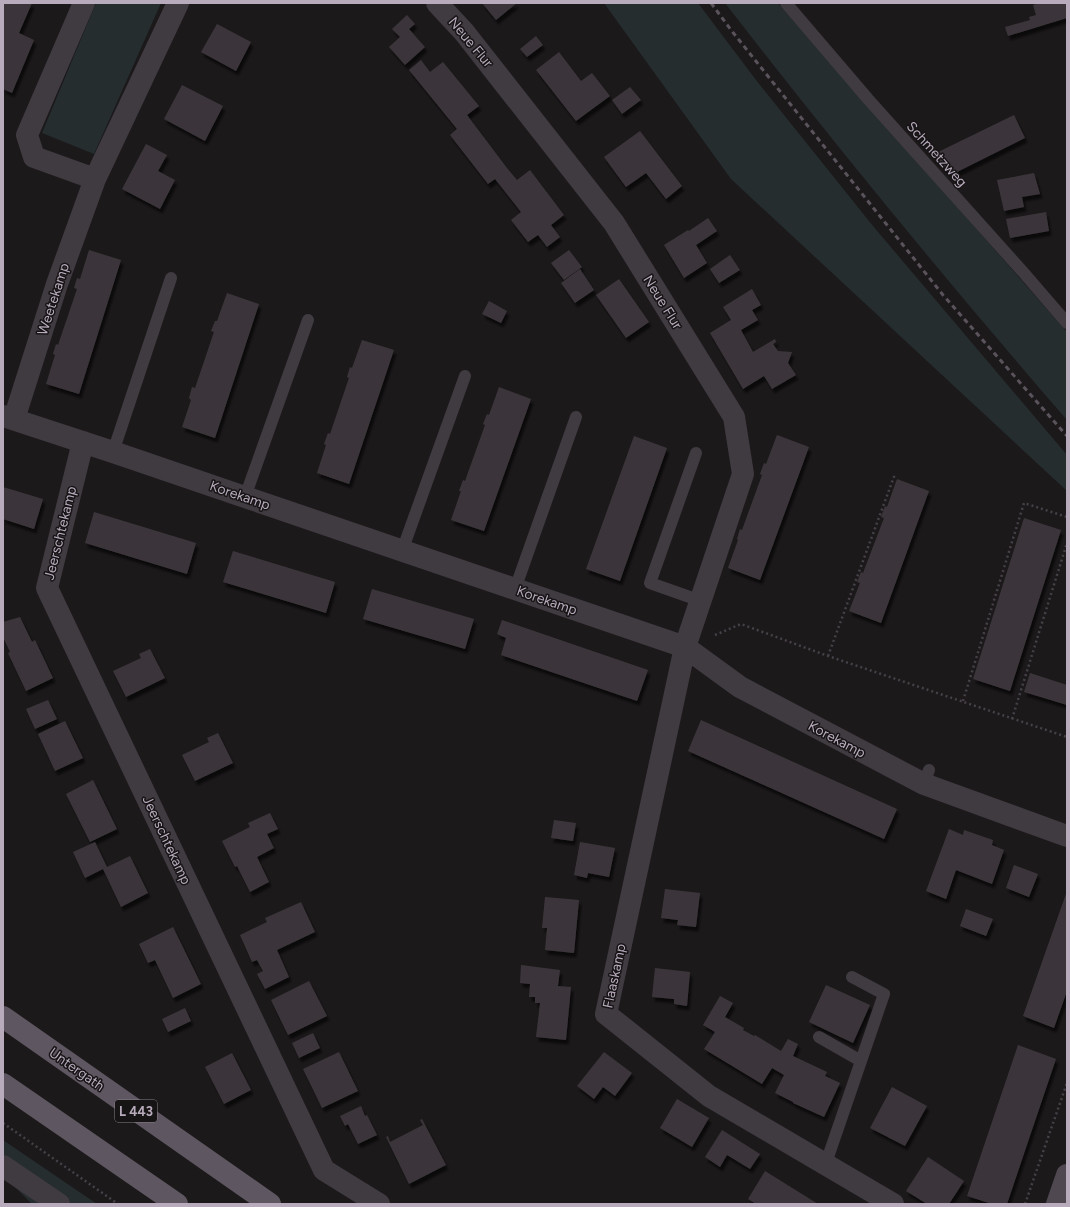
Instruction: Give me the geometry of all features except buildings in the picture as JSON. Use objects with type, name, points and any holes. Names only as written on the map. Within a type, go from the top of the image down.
[{"type":"main road","name":"Untergath","points":[[3,1017],[270,1204]]},
{"type":"main road","points":[[3,1084],[177,1204]]},
{"type":"main road","points":[[1057,1204],[1067,1175]]},
{"type":"street","points":[[84,3],[27,135],[34,157],[95,179]]},
{"type":"street","name":"Weetekamp","points":[[8,418],[95,179],[178,3]]},
{"type":"street","name":"Neue Flur","points":[[437,3],[464,32],[614,223],[734,417],[743,474],[685,647]]},
{"type":"street","name":"Korekamp","points":[[8,418],[113,452],[685,647],[740,687],[927,777],[1067,836]]},
{"type":"street","name":"Jeerschtekamp","points":[[83,442],[47,588],[324,1170],[379,1204]]},
{"type":"street","name":"Flaaskamp","points":[[685,647],[606,1014],[709,1096],[826,1163],[893,1204]]},
{"type":"street","points":[[3,1166],[59,1204]]},
{"type":"lane","name":"Schmetzweg","points":[[786,3],[868,99],[1067,323]]},
{"type":"lane","points":[[113,452],[171,278]]},
{"type":"lane","points":[[245,497],[308,320]]},
{"type":"lane","points":[[402,550],[465,376]]},
{"type":"lane","points":[[515,589],[576,417]]},
{"type":"lane","points":[[696,453],[650,583],[701,601]]},
{"type":"lane","points":[[826,1163],[884,994],[852,977]]},
{"type":"lane","points":[[819,1038],[861,1060]]},
{"type":"path","points":[[828,656],[895,474]]},
{"type":"path","points":[[963,701],[1024,502],[1067,517]]},
{"type":"path","points":[[1012,719],[1067,543]]},
{"type":"path","points":[[685,647],[741,624],[828,656],[1067,737]]},
{"type":"path","points":[[1025,1204],[1067,1083]]},
{"type":"path","points":[[3,1123],[118,1204]]},
{"type":"shaded area","points":[[96,3],[161,3],[94,154],[42,133]]},
{"type":"shaded area","points":[[604,3],[698,3],[756,80],[873,226],[1067,455],[1067,491],[731,179]]},
{"type":"shaded area","points":[[725,3],[778,3],[1067,332],[1067,420],[893,214]]},
{"type":"shaded area","points":[[3,1140],[97,1204],[32,1204],[8,1180],[3,1178]]},
{"type":"railway","points":[[711,3],[943,295],[1067,436]]}]
